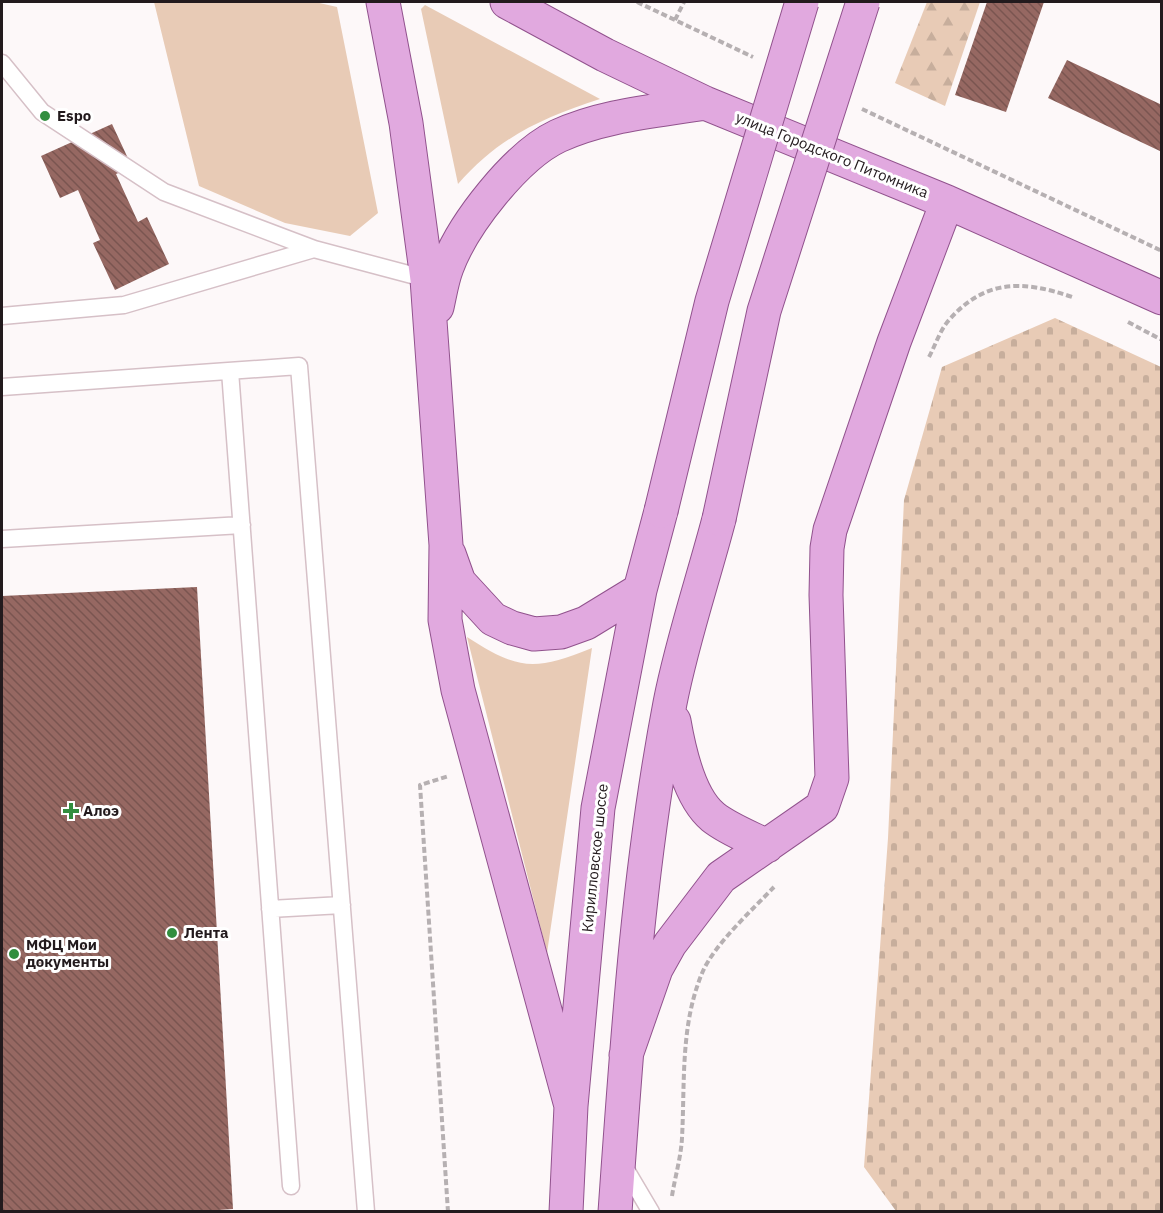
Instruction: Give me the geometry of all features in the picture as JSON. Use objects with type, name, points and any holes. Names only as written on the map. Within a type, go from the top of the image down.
[{"type":"main road","points":[[383,2],[406,123],[427,279],[446,545],[445,620],[458,690],[571,1106]]},
{"type":"main road","name":"улица Городского Питомника","points":[[507,2],[605,55],[705,102],[946,202],[1161,298]]},
{"type":"main road","name":"Кирилловское шоссе","points":[[566,1212],[571,1106],[598,808],[640,590],[712,301],[802,2]]},
{"type":"main road","points":[[615,1212],[626,1055],[653,812],[670,701],[719,519],[764,311],[863,2]]},
{"type":"main road","points":[[432,330],[447,267],[471,220],[516,167],[557,136],[617,117],[705,102]]},
{"type":"main road","points":[[626,1055],[656,969],[670,944],[722,877],[822,807],[831,788],[826,596],[828,539],[894,342],[946,202]]},
{"type":"main road","points":[[446,545],[459,582],[493,619],[512,628],[534,634],[561,632],[586,623],[640,590]]},
{"type":"main road","points":[[670,701],[680,753],[694,790],[712,816],[767,846]]},
{"type":"lane","points":[[2,63],[42,112],[164,192],[314,249],[427,279]]},
{"type":"lane","points":[[2,316],[124,305],[314,249]]},
{"type":"lane","points":[[2,387],[299,366],[366,1212]]},
{"type":"lane","points":[[230,372],[291,1186]]},
{"type":"lane","points":[[2,539],[242,525]]},
{"type":"lane","points":[[270,909],[342,905]]},
{"type":"lane","points":[[619,1159],[651,1212]]},
{"type":"path","points":[[637,2],[762,61]]},
{"type":"path","points":[[675,20],[684,2]]},
{"type":"path","points":[[859,107],[1161,251]]},
{"type":"path","points":[[929,357],[948,321],[977,295],[1010,284],[1050,289],[1078,299]]},
{"type":"path","points":[[1125,320],[1161,340]]},
{"type":"path","points":[[448,1212],[420,785],[456,773]]},
{"type":"path","points":[[671,1201],[682,1140],[683,1060],[692,1006],[704,969],[734,929],[774,887]]},
{"type":"green space","points":[[154,2],[315,2],[337,7],[378,213],[350,236],[285,223],[199,186]]},
{"type":"green space","points":[[927,2],[980,2],[945,106],[895,83]]},
{"type":"green space","points":[[425,5],[600,99],[540,122],[506,141],[473,168],[458,184],[421,9]]},
{"type":"green space","points":[[1055,318],[1161,367],[1161,1211],[896,1211],[864,1167],[888,838],[904,500],[942,367]]},
{"type":"green space","points":[[467,637],[501,656],[528,664],[555,661],[592,648],[547,953]]},
{"type":"building","points":[[987,2],[1044,2],[1006,112],[955,95]]},
{"type":"building","points":[[1067,60],[1162,105],[1162,152],[1048,98]]},
{"type":"building","points":[[112,124],[132,167],[116,174],[138,222],[147,217],[169,264],[115,290],[93,243],[100,240],[78,190],[60,198],[41,156]]},
{"type":"building","points":[[197,587],[233,1209],[189,1212],[2,1212],[2,596]]},
{"type":"place","name":"Espo","points":[[45,116]]},
{"type":"place","name":"Алоэ","points":[[71,811]]},
{"type":"place","name":"Лента","points":[[172,933]]},
{"type":"place","name":"МФЦ Мои документы","points":[[14,954]]}]
